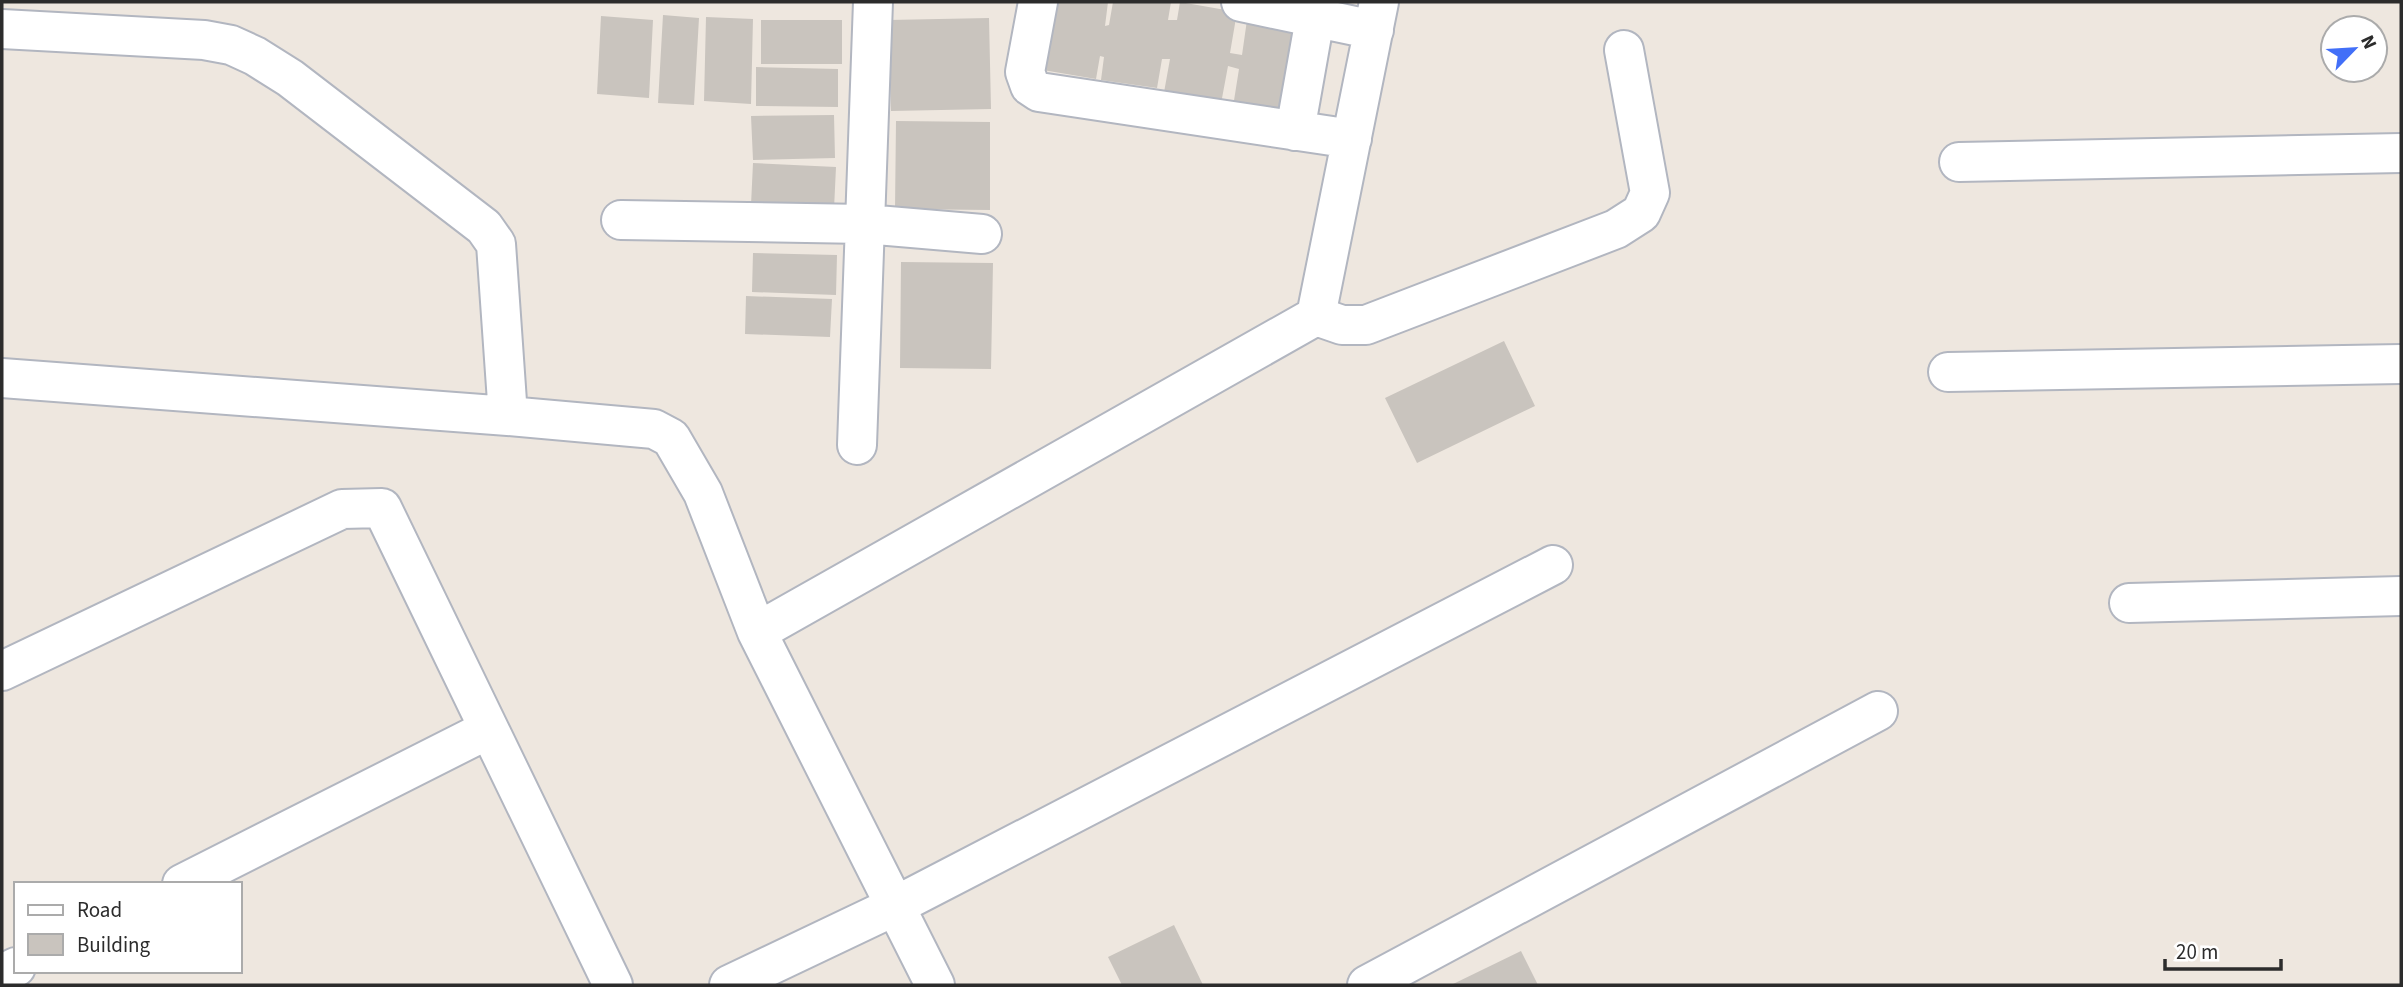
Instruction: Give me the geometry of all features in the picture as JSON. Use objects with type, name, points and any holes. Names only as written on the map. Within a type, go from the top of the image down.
[{"type":"street","points":[[858,445],[873,2]]},
{"type":"street","points":[[1010,2],[1018,2]]},
{"type":"street","points":[[1038,2],[1025,72],[1030,86],[1040,92],[1352,139]]},
{"type":"street","points":[[1241,2],[1315,19],[1376,16],[1316,316]]},
{"type":"street","points":[[1295,131],[1315,19]]},
{"type":"street","points":[[2,29],[204,40],[231,45],[255,56],[290,78],[484,227],[496,244],[508,416]]},
{"type":"street","points":[[757,632],[1316,316],[1342,325],[1366,325],[1616,229],[1641,214],[1650,193],[1624,50]]},
{"type":"street","points":[[1306,73],[1363,81]]},
{"type":"street","points":[[1959,162],[2401,153]]},
{"type":"street","points":[[621,220],[865,224],[982,234]]},
{"type":"street","points":[[1948,373],[2401,364]]},
{"type":"street","points":[[2,378],[654,429],[670,438],[703,493],[757,632],[935,985]]},
{"type":"street","points":[[2,671],[342,509],[382,508],[613,985]]},
{"type":"street","points":[[729,985],[895,906],[1553,565]]},
{"type":"street","points":[[2129,603],[2401,596]]},
{"type":"street","points":[[1367,985],[1878,711]]},
{"type":"street","points":[[185,882],[489,729]]},
{"type":"building","points":[[1047,2],[1108,2],[1105,26],[1109,25],[1113,2],[1171,2],[1168,20],[1177,20],[1180,2],[1237,12],[1230,53],[1242,55],[1248,13],[1308,23],[1292,123],[1232,113],[1239,69],[1228,66],[1220,109],[1163,98],[1170,59],[1162,59],[1157,88],[1101,80],[1104,57],[1100,56],[1096,79],[1037,69]]},
{"type":"building","points":[[663,15],[699,18],[694,105],[658,103]]},
{"type":"building","points":[[601,16],[653,20],[649,98],[597,94]]},
{"type":"building","points":[[706,17],[753,19],[751,104],[704,101]]},
{"type":"building","points":[[989,18],[991,109],[891,111],[889,20]]},
{"type":"building","points":[[761,20],[842,20],[842,64],[761,64]]},
{"type":"building","points":[[756,67],[838,69],[838,107],[756,106]]},
{"type":"building","points":[[834,115],[835,158],[753,160],[751,116]]},
{"type":"building","points":[[896,121],[990,122],[990,210],[895,209]]},
{"type":"building","points":[[753,163],[836,167],[834,209],[751,205]]},
{"type":"building","points":[[753,253],[837,255],[836,295],[752,292]]},
{"type":"building","points":[[901,262],[993,263],[991,369],[900,368]]},
{"type":"building","points":[[746,296],[832,299],[830,337],[745,334]]},
{"type":"building","points":[[1504,341],[1535,406],[1417,463],[1385,398]]},
{"type":"building","points":[[1174,925],[1203,985],[1122,985],[1108,957]]},
{"type":"building","points":[[1521,951],[1538,985],[1451,985]]}]
